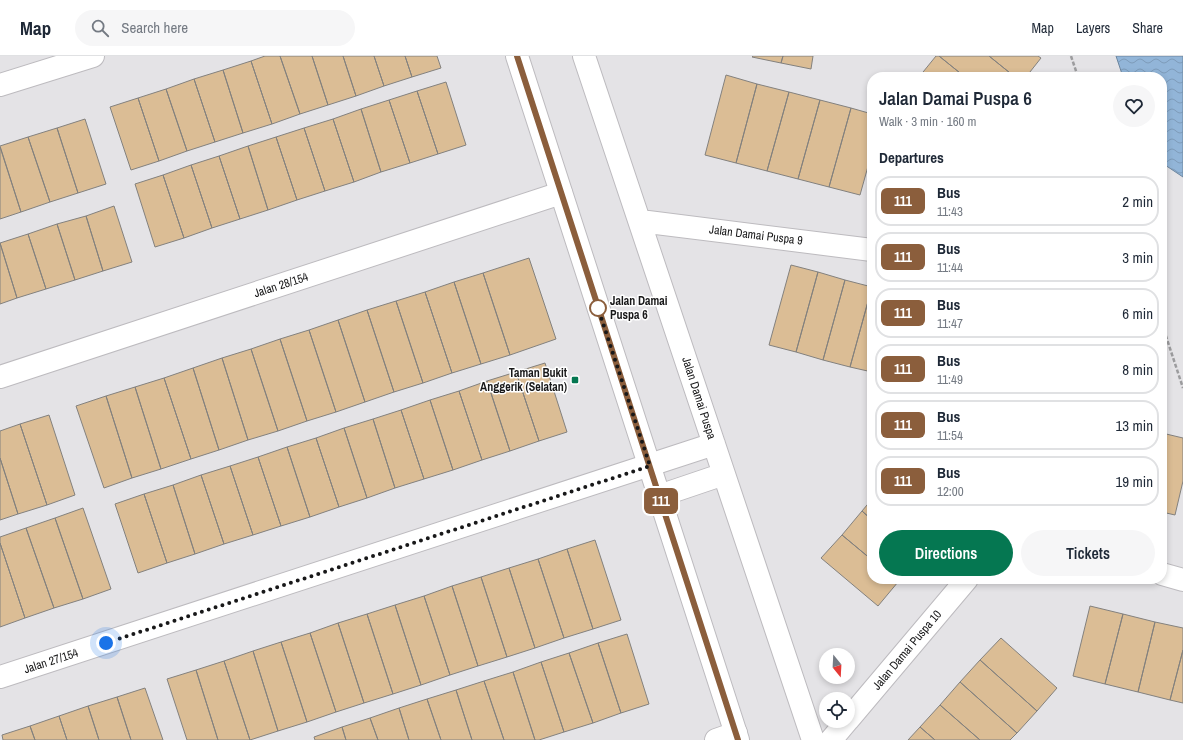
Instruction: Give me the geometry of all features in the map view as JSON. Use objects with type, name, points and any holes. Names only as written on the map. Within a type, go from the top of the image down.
[{"type":"street","points":[[0,85],[93,56]]},
{"type":"street","points":[[517,56],[650,466],[730,738]]},
{"type":"street","name":"Jalan Damai Puspa","points":[[584,56],[813,740]]},
{"type":"street","name":"Jalan 28/154","points":[[0,377],[561,193]]},
{"type":"street","name":"Jalan Damai Puspa 9","points":[[640,221],[867,249]]},
{"type":"street","name":"Jalan 27/154","points":[[0,677],[714,444]]},
{"type":"street","points":[[659,496],[724,474]]},
{"type":"street","points":[[1167,575],[1183,580]]},
{"type":"street","name":"Jalan Damai Puspa 10","points":[[855,713],[963,584]]},
{"type":"street","name":"Jalan Damai Puspa 10","points":[[831,740],[842,728]]},
{"type":"path","points":[[1071,56],[1076,72]]},
{"type":"path","points":[[1167,339],[1183,388]]},
{"type":"water","points":[[1116,56],[1183,56],[1183,177],[1167,166],[1167,72],[1121,72]]},
{"type":"building","points":[[265,56],[280,56],[300,114],[272,124],[251,61]]},
{"type":"building","points":[[280,56],[312,56],[328,105],[300,114]]},
{"type":"building","points":[[312,56],[343,56],[356,96],[328,105]]},
{"type":"building","points":[[343,56],[374,56],[384,86],[356,96]]},
{"type":"building","points":[[374,56],[405,56],[412,77],[384,86]]},
{"type":"building","points":[[405,56],[437,56],[441,68],[412,77]]},
{"type":"building","points":[[783,56],[781,63],[752,57]]},
{"type":"building","points":[[783,56],[813,56],[811,69],[781,63]]},
{"type":"building","points":[[936,56],[939,56],[959,72],[923,72]]},
{"type":"building","points":[[939,56],[989,56],[1009,72],[959,72]]},
{"type":"building","points":[[989,56],[1038,56],[1041,58],[1030,72],[1009,72]]},
{"type":"building","points":[[251,61],[272,124],[243,133],[223,70]]},
{"type":"building","points":[[223,70],[243,133],[215,142],[194,79]]},
{"type":"building","points":[[726,75],[757,84],[736,163],[705,155]]},
{"type":"building","points":[[194,79],[215,142],[187,151],[166,89]]},
{"type":"building","points":[[446,82],[466,145],[438,154],[417,91]]},
{"type":"building","points":[[757,84],[789,92],[767,171],[736,163]]},
{"type":"building","points":[[166,89],[187,151],[159,161],[138,98]]},
{"type":"building","points":[[417,91],[438,154],[410,163],[389,100]]},
{"type":"building","points":[[789,92],[820,100],[798,179],[767,171]]},
{"type":"building","points":[[138,98],[159,161],[131,170],[110,107]]},
{"type":"building","points":[[389,100],[410,163],[381,172],[361,109]]},
{"type":"building","points":[[820,100],[851,108],[829,187],[798,179]]},
{"type":"building","points":[[851,108],[867,113],[867,170],[860,195],[829,187]]},
{"type":"building","points":[[361,109],[381,172],[354,182],[333,119]]},
{"type":"building","points":[[85,119],[106,184],[78,193],[57,128]]},
{"type":"building","points":[[333,119],[354,182],[325,191],[304,128]]},
{"type":"building","points":[[57,128],[78,193],[50,202],[28,137]]},
{"type":"building","points":[[304,128],[325,191],[297,200],[276,137]]},
{"type":"building","points":[[28,137],[50,202],[21,212],[0,146]]},
{"type":"building","points":[[276,137],[297,200],[268,210],[248,146]]},
{"type":"building","points":[[248,146],[268,210],[240,219],[219,156]]},
{"type":"building","points":[[0,147],[21,212],[0,219]]},
{"type":"building","points":[[219,156],[240,219],[212,228],[191,165]]},
{"type":"building","points":[[191,165],[212,228],[184,238],[163,175]]},
{"type":"building","points":[[163,175],[184,238],[155,247],[135,184]]},
{"type":"building","points":[[114,206],[132,262],[103,271],[86,216]]},
{"type":"building","points":[[86,216],[103,271],[75,280],[57,224]]},
{"type":"building","points":[[57,224],[75,280],[46,289],[28,234]]},
{"type":"building","points":[[28,234],[46,289],[17,298],[0,243]]},
{"type":"building","points":[[0,243],[17,298],[0,304]]},
{"type":"building","points":[[529,258],[556,339],[510,355],[483,273]]},
{"type":"building","points":[[791,265],[818,272],[796,352],[769,345]]},
{"type":"building","points":[[818,272],[845,280],[823,360],[796,352]]},
{"type":"building","points":[[483,273],[510,355],[481,364],[454,282]]},
{"type":"building","points":[[845,280],[867,286],[867,305],[850,367],[823,360]]},
{"type":"building","points":[[454,282],[481,364],[452,373],[425,292]]},
{"type":"building","points":[[425,292],[452,373],[423,383],[396,301]]},
{"type":"building","points":[[396,301],[423,383],[394,392],[367,310]]},
{"type":"building","points":[[867,305],[867,371],[850,367]]},
{"type":"building","points":[[367,310],[394,392],[365,402],[338,320]]},
{"type":"building","points":[[338,320],[365,402],[336,412],[309,330]]},
{"type":"building","points":[[309,330],[336,412],[307,421],[280,339]]},
{"type":"building","points":[[280,339],[307,421],[278,431],[251,349]]},
{"type":"building","points":[[251,349],[278,431],[248,440],[222,358]]},
{"type":"building","points":[[222,358],[248,440],[219,450],[193,368]]},
{"type":"building","points":[[545,363],[567,432],[539,441],[516,372]]},
{"type":"building","points":[[193,368],[219,450],[191,459],[164,378]]},
{"type":"building","points":[[516,372],[539,441],[510,451],[487,381]]},
{"type":"building","points":[[164,378],[191,459],[161,469],[135,387]]},
{"type":"building","points":[[487,381],[510,451],[482,460],[459,391]]},
{"type":"building","points":[[135,387],[161,469],[132,478],[106,396]]},
{"type":"building","points":[[459,391],[482,460],[453,470],[430,400]]},
{"type":"building","points":[[106,396],[132,478],[104,488],[76,406]]},
{"type":"building","points":[[430,400],[453,470],[424,479],[401,410]]},
{"type":"building","points":[[401,410],[424,479],[395,488],[373,419]]},
{"type":"building","points":[[49,415],[75,495],[47,505],[20,424]]},
{"type":"building","points":[[373,419],[395,488],[367,498],[344,428]]},
{"type":"building","points":[[20,424],[47,505],[18,514],[0,458],[0,431]]},
{"type":"building","points":[[344,428],[367,498],[339,507],[316,438]]},
{"type":"building","points":[[1167,434],[1183,438],[1183,481],[1175,515],[1167,513]]},
{"type":"building","points":[[316,438],[339,507],[310,517],[287,447]]},
{"type":"building","points":[[287,447],[310,517],[281,526],[258,457]]},
{"type":"building","points":[[258,457],[281,526],[253,535],[230,466]]},
{"type":"building","points":[[0,458],[18,514],[0,520]]},
{"type":"building","points":[[230,466],[253,535],[224,544],[201,475]]},
{"type":"building","points":[[201,475],[224,544],[195,554],[173,485]]},
{"type":"building","points":[[173,485],[195,554],[167,563],[144,494]]},
{"type":"building","points":[[144,494],[167,563],[138,573],[115,504]]},
{"type":"building","points":[[867,505],[867,516],[862,511]]},
{"type":"building","points":[[83,508],[111,589],[83,599],[55,518]]},
{"type":"building","points":[[862,511],[867,516],[867,556],[842,535]]},
{"type":"building","points":[[55,518],[83,599],[54,608],[26,528]]},
{"type":"building","points":[[26,528],[54,608],[25,618],[0,543],[0,537]]},
{"type":"building","points":[[842,535],[867,556],[867,584],[896,584],[878,606],[821,558]]},
{"type":"building","points":[[595,540],[621,620],[593,629],[567,549]]},
{"type":"building","points":[[0,543],[25,618],[0,627]]},
{"type":"building","points":[[567,549],[593,629],[564,638],[538,559]]},
{"type":"building","points":[[538,559],[564,638],[535,648],[509,568]]},
{"type":"building","points":[[509,568],[535,648],[507,657],[481,577]]},
{"type":"building","points":[[481,577],[507,657],[478,666],[452,586]]},
{"type":"building","points":[[452,586],[478,666],[450,675],[424,596]]},
{"type":"building","points":[[424,596],[450,675],[421,685],[395,605]]},
{"type":"building","points":[[395,605],[421,685],[393,694],[367,614]]},
{"type":"building","points":[[1090,606],[1123,614],[1105,684],[1073,676]]},
{"type":"building","points":[[367,614],[393,694],[364,703],[338,623]]},
{"type":"building","points":[[1123,614],[1155,622],[1138,692],[1105,684]]},
{"type":"building","points":[[1155,622],[1183,628],[1183,650],[1170,700],[1138,692]]},
{"type":"building","points":[[338,623],[364,703],[336,712],[310,633]]},
{"type":"building","points":[[310,633],[336,712],[307,722],[281,642]]},
{"type":"building","points":[[627,634],[649,704],[621,713],[598,643]]},
{"type":"building","points":[[1001,638],[1057,688],[1037,711],[980,660]]},
{"type":"building","points":[[281,642],[307,722],[278,731],[253,651]]},
{"type":"building","points":[[598,643],[621,713],[593,723],[569,653]]},
{"type":"building","points":[[1183,650],[1183,703],[1170,700]]},
{"type":"building","points":[[253,651],[278,731],[250,740],[224,661]]},
{"type":"building","points":[[569,653],[593,723],[564,732],[541,662]]},
{"type":"building","points":[[980,660],[1037,711],[1017,733],[960,682]]},
{"type":"building","points":[[224,661],[250,740],[218,740],[196,670]]},
{"type":"building","points":[[541,662],[564,732],[535,740],[513,672]]},
{"type":"building","points":[[196,670],[218,740],[187,740],[167,679]]},
{"type":"building","points":[[513,672],[535,740],[504,740],[484,681]]},
{"type":"building","points":[[484,681],[504,740],[472,740],[456,690]]},
{"type":"building","points":[[960,682],[1017,733],[1010,740],[980,740],[940,705]]},
{"type":"building","points":[[145,688],[163,740],[131,740],[117,697]]},
{"type":"building","points":[[456,690],[472,740],[441,740],[427,699]]},
{"type":"building","points":[[117,697],[131,740],[99,740],[88,706]]},
{"type":"building","points":[[427,699],[441,740],[409,740],[399,708]]},
{"type":"building","points":[[940,705],[980,740],[935,740],[920,727]]},
{"type":"building","points":[[88,706],[99,740],[67,740],[59,716]]},
{"type":"building","points":[[399,708],[409,740],[378,740],[370,718]]},
{"type":"building","points":[[59,716],[67,740],[35,740],[30,726]]},
{"type":"building","points":[[370,718],[378,740],[346,740],[342,727]]},
{"type":"building","points":[[30,726],[35,740],[3,740],[2,735]]},
{"type":"building","points":[[342,727],[346,740],[315,740],[314,737]]},
{"type":"building","points":[[920,727],[935,740],[908,740]]},
{"type":"bus line","name":"111","points":[[517,56],[738,740]]},
{"type":"place","name":"Jalan Damai Puspa 6","points":[[598,308]]},
{"type":"place","name":"Taman Bukit Anggerik (Selatan)","points":[[575,380]]},
{"type":"route","points":[[106,643],[650,466],[598,308]]}]
